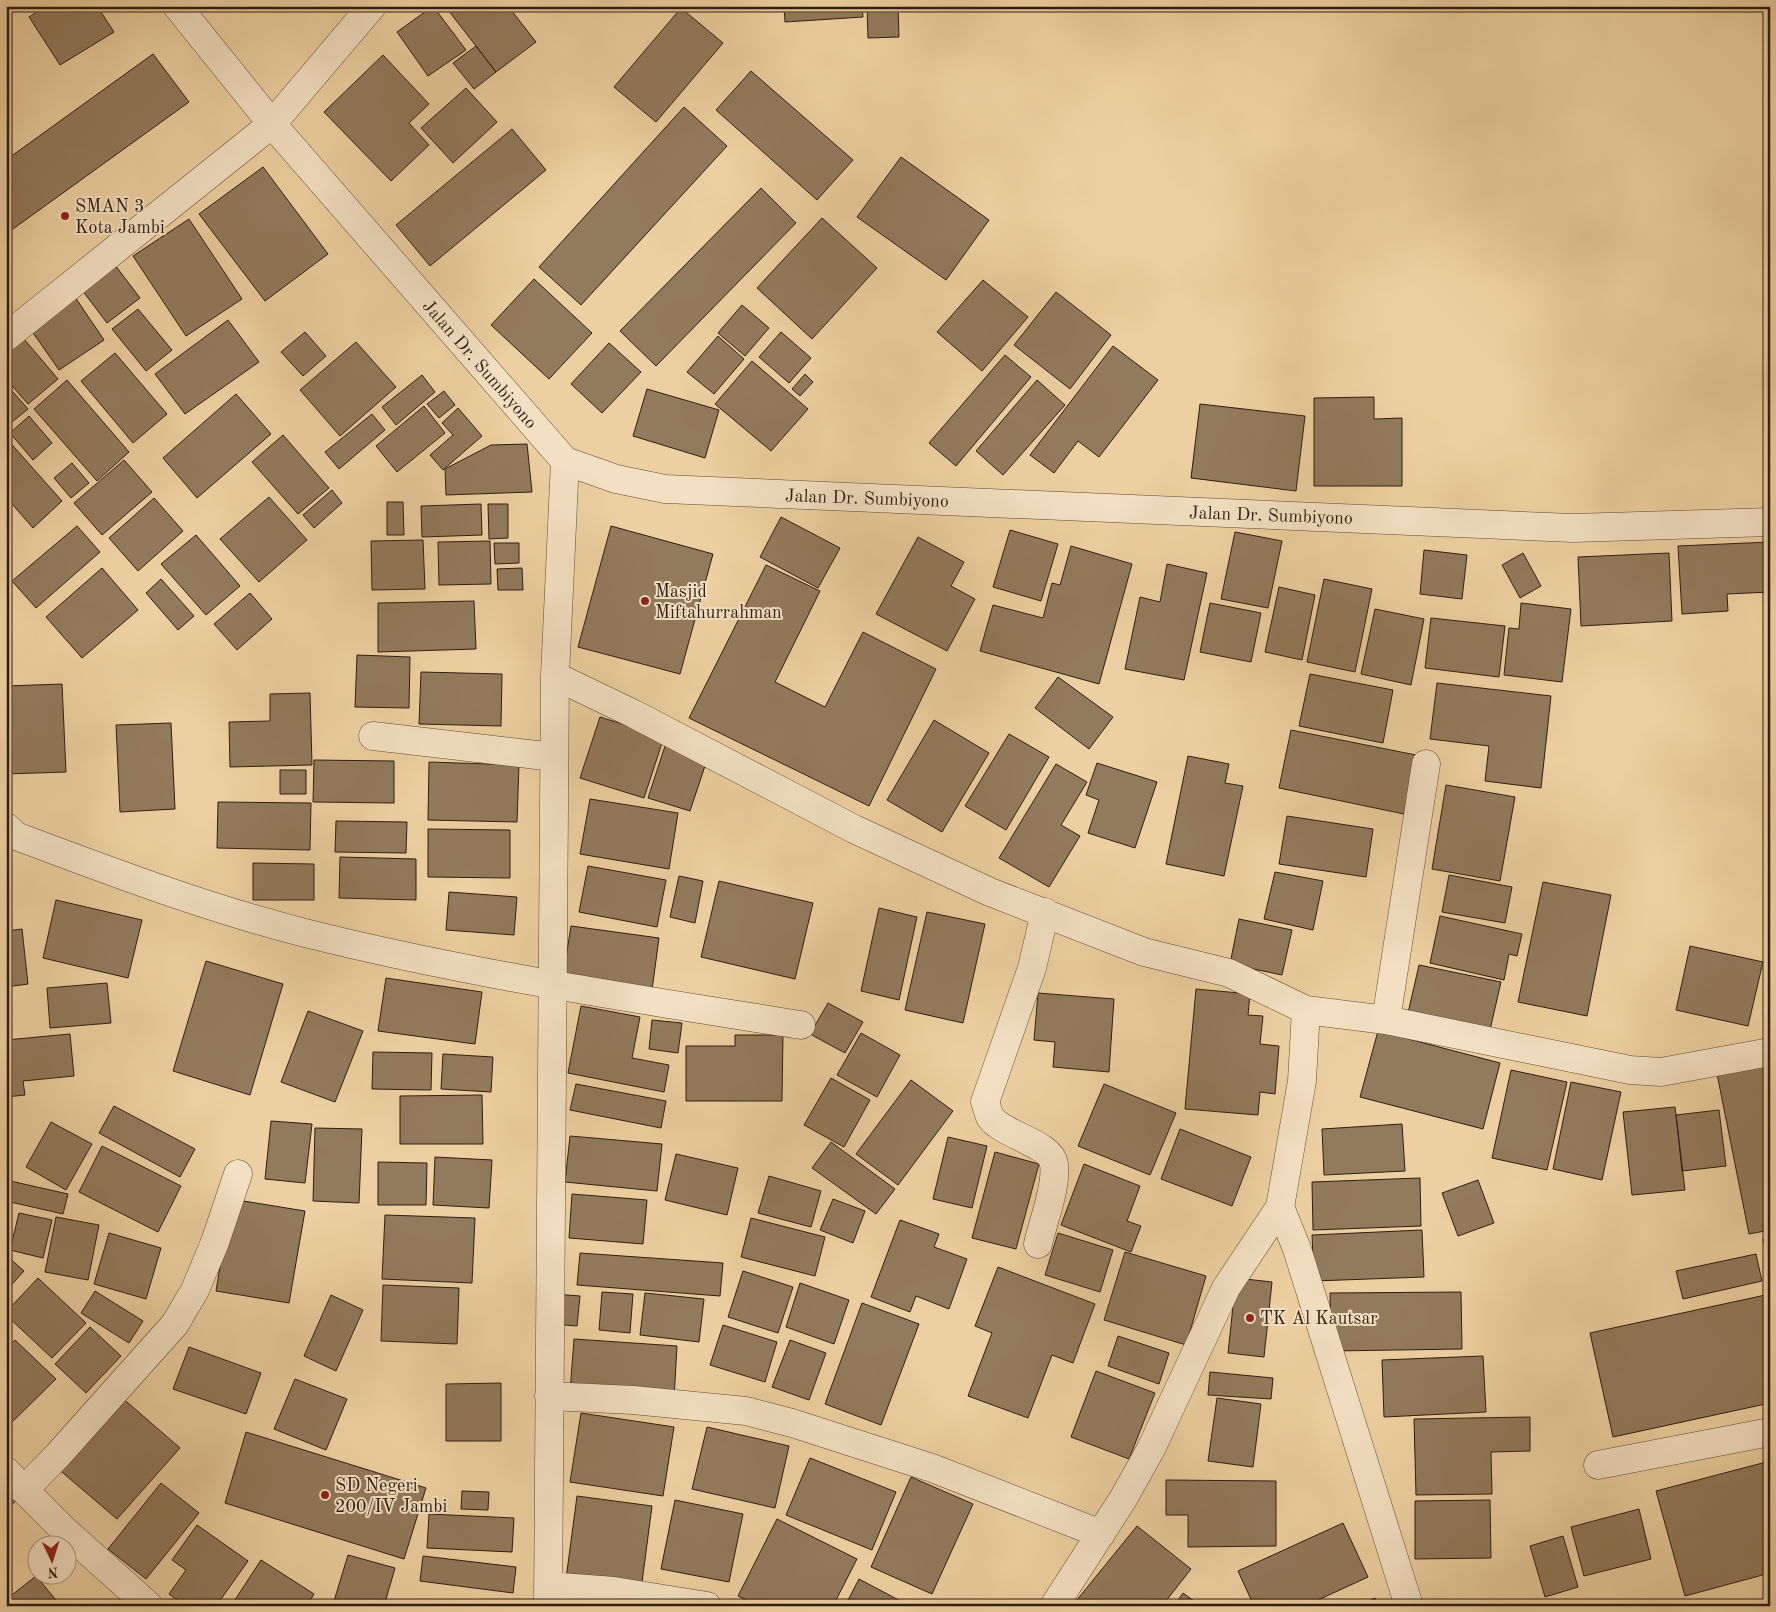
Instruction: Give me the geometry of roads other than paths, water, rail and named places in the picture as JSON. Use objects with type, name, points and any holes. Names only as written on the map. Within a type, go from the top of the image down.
[{"type":"street","name":"Jalan Dr. Sumbiyono","points":[[177,6],[272,124],[565,461],[616,479],[665,489],[1573,528],[1770,522]]},
{"type":"street","points":[[6,337],[272,124],[372,6]]},
{"type":"street","points":[[565,461],[555,676],[548,1596],[614,1592],[707,1606]]},
{"type":"street","points":[[555,676],[634,714],[854,829],[990,892],[1144,952],[1229,973],[1306,1010],[1386,1020],[1630,1070],[1660,1072],[1770,1052]]},
{"type":"street","points":[[372,736],[554,757]]},
{"type":"street","points":[[1386,1020],[1426,764]]},
{"type":"street","points":[[10,836],[174,895],[304,933],[552,986],[801,1025]]},
{"type":"street","points":[[1038,1244],[1054,1176],[1054,1162],[1049,1154],[999,1125],[990,1117],[985,1102],[1032,968],[1045,912]]},
{"type":"street","points":[[1054,1606],[1101,1534],[1151,1450],[1226,1288],[1280,1207],[1302,1081],[1306,1010]]},
{"type":"street","points":[[149,1606],[63,1529],[15,1481],[58,1455],[174,1324],[195,1290],[215,1242],[238,1174]]},
{"type":"street","points":[[1280,1207],[1296,1249],[1409,1606]]},
{"type":"street","points":[[549,1396],[633,1400],[746,1411],[932,1468],[1101,1534]]},
{"type":"street","points":[[1598,1465],[1770,1432]]},
{"type":"place","name":"SMAN 3 Kota Jambi","points":[[65,216]]},
{"type":"place","name":"Masjid Miftahurrahman","points":[[645,601]]},
{"type":"place","name":"TK Al Kautsar","points":[[1250,1318]]},
{"type":"place","name":"SD Negeri 200/IV Jambi","points":[[325,1495]]}]
